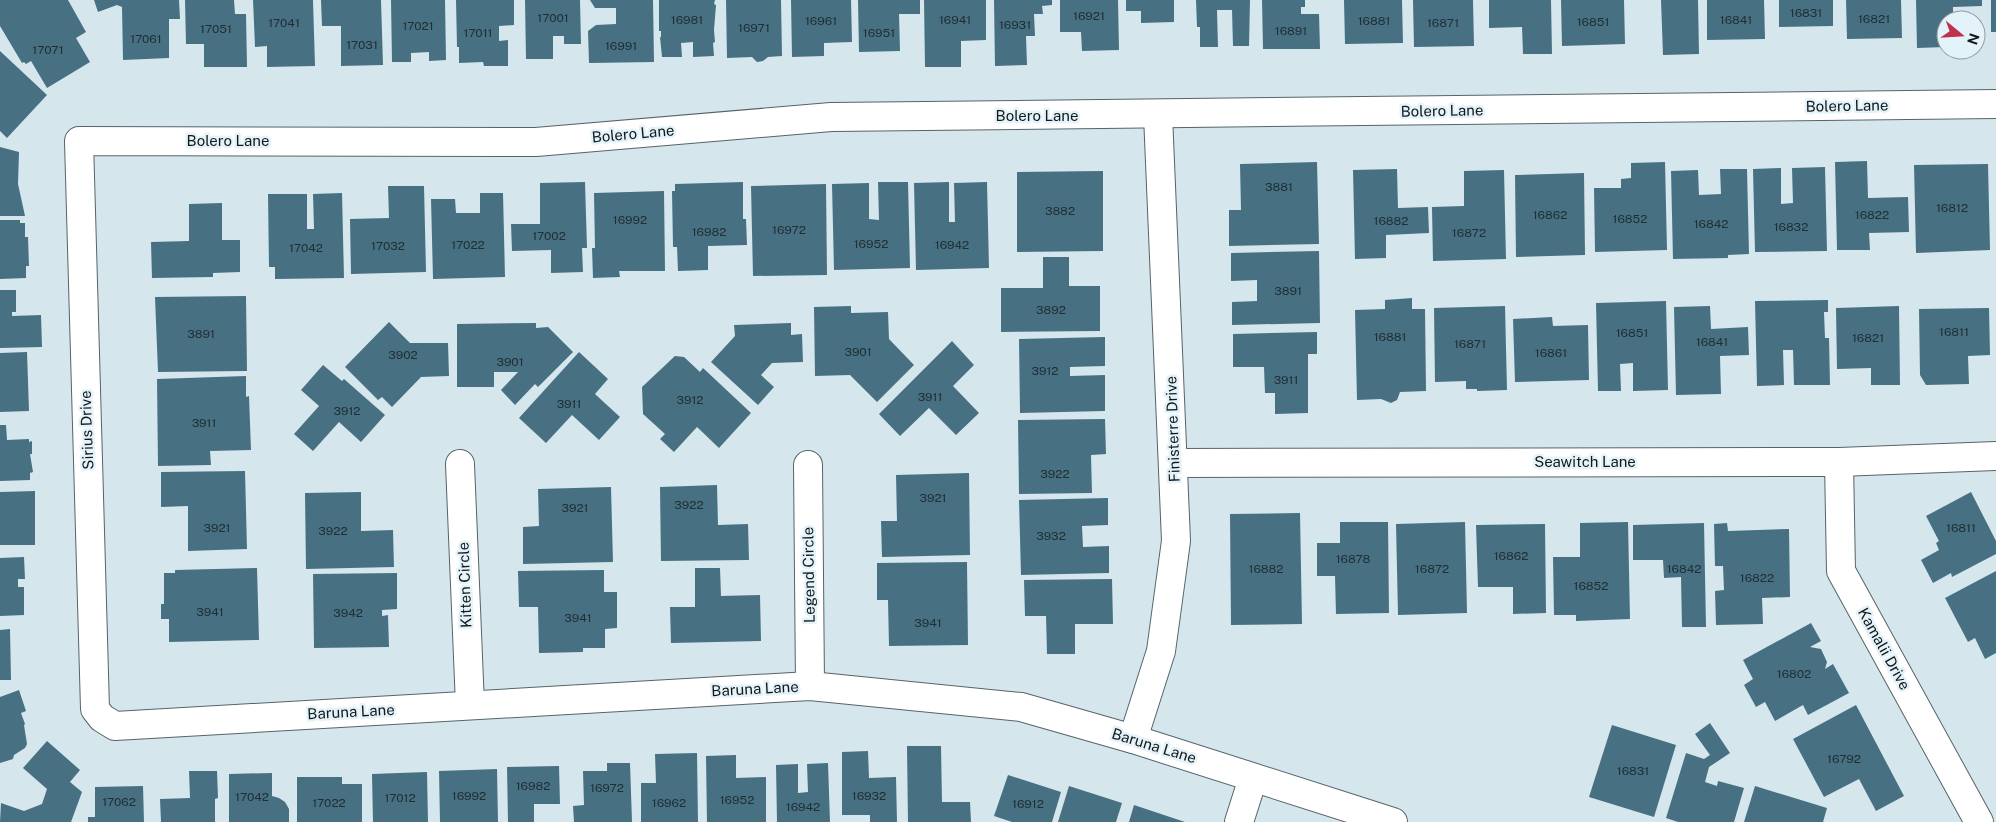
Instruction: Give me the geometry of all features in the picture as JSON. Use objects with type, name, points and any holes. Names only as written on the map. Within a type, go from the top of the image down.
[{"type":"street","name":"Bolero Lane","points":[[79,141],[536,142],[831,117],[1158,115],[1996,104]]},
{"type":"street","name":"Finisterre Drive","points":[[1134,739],[1161,651],[1176,541],[1158,115]]},
{"type":"street","name":"Sirius Drive","points":[[79,141],[95,709],[102,718]]},
{"type":"street","name":"Seawitch Lane","points":[[1174,464],[1839,462],[1996,456]]},
{"type":"street","name":"Kamalii Drive","points":[[1839,462],[1841,570],[1978,822]]},
{"type":"street","name":"Kitten Circle","points":[[460,464],[470,705]]},
{"type":"street","name":"Legend Circle","points":[[808,465],[810,686]]},
{"type":"street","name":"Baruna Lane","points":[[102,718],[115,726],[810,686],[1021,707],[1134,739],[1394,822]]},
{"type":"street","points":[[1239,822],[1253,778]]},
{"type":"building","points":[[0,0],[68,0],[86,32],[76,38],[90,62],[47,88],[31,61],[26,64],[22,63],[0,26]]},
{"type":"building","points":[[94,0],[179,0],[180,19],[169,19],[169,58],[123,60],[122,7],[117,5],[98,12]]},
{"type":"building","points":[[185,0],[234,0],[235,14],[246,14],[247,67],[204,67],[204,44],[186,44]]},
{"type":"building","points":[[253,0],[313,0],[315,66],[267,67],[267,46],[255,47]]},
{"type":"building","points":[[321,0],[381,0],[383,65],[341,66],[341,26],[322,26]]},
{"type":"building","points":[[391,0],[445,0],[446,60],[429,61],[429,52],[411,53],[411,62],[392,62]]},
{"type":"building","points":[[456,0],[514,0],[514,25],[499,26],[499,41],[508,40],[508,66],[484,66],[483,62],[459,63]]},
{"type":"building","points":[[525,0],[580,0],[581,44],[564,44],[564,36],[553,36],[553,59],[526,59]]},
{"type":"building","points":[[590,0],[653,0],[654,62],[589,63],[588,31],[596,25],[616,24],[616,8],[595,8]]},
{"type":"building","points":[[659,0],[715,0],[714,56],[693,57],[693,42],[681,43],[682,57],[662,57],[661,31],[659,31]]},
{"type":"building","points":[[726,0],[781,0],[782,56],[768,57],[763,61],[757,62],[752,57],[727,58]]},
{"type":"building","points":[[791,0],[851,0],[852,42],[824,43],[824,56],[792,57]]},
{"type":"building","points":[[858,0],[920,0],[920,14],[899,14],[900,51],[859,52]]},
{"type":"building","points":[[924,0],[986,0],[986,40],[961,41],[961,67],[925,67]]},
{"type":"building","points":[[994,0],[1052,0],[1052,5],[1042,6],[1043,14],[1034,14],[1035,36],[1026,36],[1027,65],[995,66]]},
{"type":"building","points":[[1060,0],[1118,0],[1119,50],[1082,51],[1081,32],[1060,32]]},
{"type":"building","points":[[1126,0],[1174,0],[1174,22],[1141,23],[1141,11],[1126,11]]},
{"type":"building","points":[[1196,0],[1250,0],[1249,46],[1233,46],[1232,10],[1217,10],[1218,47],[1200,47],[1200,27],[1197,27]]},
{"type":"building","points":[[1262,0],[1305,0],[1305,7],[1301,7],[1301,14],[1319,14],[1320,49],[1263,49]]},
{"type":"building","points":[[1344,0],[1402,0],[1403,43],[1345,44]]},
{"type":"building","points":[[1413,0],[1473,0],[1474,46],[1414,47]]},
{"type":"building","points":[[1489,0],[1551,0],[1552,54],[1523,54],[1522,27],[1489,28]]},
{"type":"building","points":[[1561,0],[1624,0],[1625,44],[1562,46]]},
{"type":"building","points":[[1661,0],[1698,0],[1699,54],[1663,55]]},
{"type":"building","points":[[1707,0],[1764,0],[1765,39],[1707,40]]},
{"type":"building","points":[[1779,0],[1833,0],[1833,26],[1779,27]]},
{"type":"building","points":[[1846,0],[1901,0],[1902,38],[1847,39]]},
{"type":"building","points":[[1916,0],[1982,0],[1982,6],[1953,7],[1953,10],[1936,10],[1936,47],[1917,48]]},
{"type":"building","points":[[1991,0],[1996,0],[1996,32],[1991,32]]},
{"type":"building","points":[[0,51],[47,95],[7,138],[0,131]]},
{"type":"building","points":[[0,147],[19,152],[18,184],[25,216],[0,216]]},
{"type":"building","points":[[1867,161],[1868,198],[1908,197],[1909,232],[1869,233],[1870,250],[1837,250],[1835,162]]},
{"type":"building","points":[[1317,162],[1319,244],[1229,246],[1229,210],[1241,210],[1240,164]]},
{"type":"building","points":[[1665,162],[1667,250],[1595,252],[1594,188],[1621,188],[1621,179],[1631,178],[1631,163]]},
{"type":"building","points":[[1988,164],[1990,250],[1916,253],[1914,165]]},
{"type":"building","points":[[1825,167],[1827,251],[1755,252],[1753,169],[1781,168],[1781,204],[1793,203],[1792,168]]},
{"type":"building","points":[[1397,169],[1398,208],[1428,207],[1429,233],[1386,235],[1386,258],[1355,259],[1353,170]]},
{"type":"building","points":[[1720,169],[1747,169],[1749,254],[1728,255],[1728,258],[1673,259],[1671,171],[1698,170],[1699,195],[1721,194]]},
{"type":"building","points":[[1504,170],[1506,259],[1433,261],[1432,207],[1464,206],[1464,171]]},
{"type":"building","points":[[1103,171],[1103,251],[1017,252],[1017,172]]},
{"type":"building","points":[[1584,173],[1585,255],[1516,257],[1515,175]]},
{"type":"building","points":[[585,182],[587,248],[582,248],[583,272],[551,273],[551,250],[512,251],[511,224],[540,224],[540,183]]},
{"type":"building","points":[[743,182],[743,219],[746,219],[747,245],[708,246],[708,270],[678,271],[677,247],[673,247],[672,191],[675,191],[675,184]]},
{"type":"building","points":[[878,182],[908,182],[910,268],[834,270],[832,184],[869,183],[869,219],[879,220]]},
{"type":"building","points":[[949,182],[949,222],[955,222],[954,183],[987,182],[989,268],[916,270],[914,183]]},
{"type":"building","points":[[826,184],[827,275],[753,276],[751,186]]},
{"type":"building","points":[[388,186],[424,186],[426,272],[351,274],[350,219],[389,218]]},
{"type":"building","points":[[664,191],[665,271],[619,271],[620,277],[593,278],[592,248],[595,248],[594,193]]},
{"type":"building","points":[[342,193],[344,278],[275,279],[275,267],[269,267],[268,194],[307,194],[307,229],[314,229],[313,194]]},
{"type":"building","points":[[480,193],[503,193],[505,277],[433,279],[431,199],[455,199],[456,213],[480,213]]},
{"type":"building","points":[[222,203],[222,240],[240,240],[240,272],[213,273],[213,277],[152,278],[151,242],[189,241],[189,204]]},
{"type":"building","points":[[0,220],[20,220],[20,223],[25,223],[25,237],[28,237],[29,266],[26,266],[26,278],[0,279]]},
{"type":"building","points":[[1319,251],[1320,323],[1232,325],[1232,302],[1257,301],[1257,280],[1231,281],[1231,253]]},
{"type":"building","points":[[1043,257],[1069,257],[1069,286],[1100,286],[1100,331],[1001,332],[1001,288],[1043,288]]},
{"type":"building","points":[[0,290],[16,290],[16,312],[12,312],[12,316],[41,315],[42,347],[0,348]]},
{"type":"building","points":[[246,296],[247,371],[158,372],[155,297]]},
{"type":"building","points":[[1412,298],[1412,309],[1425,309],[1426,391],[1400,392],[1397,400],[1391,403],[1381,399],[1357,400],[1355,310],[1385,309],[1385,300]]},
{"type":"building","points":[[1828,300],[1828,312],[1824,312],[1825,338],[1829,338],[1830,385],[1794,385],[1793,350],[1783,350],[1784,385],[1757,386],[1755,301]]},
{"type":"building","points":[[1666,301],[1668,390],[1633,391],[1633,363],[1620,364],[1621,391],[1598,391],[1596,303]]},
{"type":"building","points":[[851,306],[851,313],[888,312],[889,339],[914,365],[877,402],[850,375],[815,376],[814,307]]},
{"type":"building","points":[[1505,306],[1507,390],[1477,391],[1477,389],[1466,389],[1466,381],[1435,382],[1434,308]]},
{"type":"building","points":[[1710,306],[1711,329],[1748,327],[1749,355],[1720,356],[1721,394],[1676,395],[1674,307]]},
{"type":"building","points":[[1899,306],[1900,385],[1871,385],[1871,368],[1837,369],[1836,308]]},
{"type":"building","points":[[1989,308],[1990,355],[1968,356],[1969,384],[1926,385],[1920,375],[1919,309]]},
{"type":"building","points":[[1552,317],[1553,326],[1588,325],[1589,380],[1515,382],[1513,319]]},
{"type":"building","points":[[389,322],[410,343],[448,343],[449,376],[421,377],[392,407],[382,397],[378,400],[345,367]]},
{"type":"building","points":[[536,323],[536,328],[548,327],[573,352],[538,387],[535,384],[515,405],[501,390],[518,372],[494,372],[494,387],[457,387],[457,324]]},
{"type":"building","points":[[791,323],[791,335],[802,334],[803,362],[772,363],[761,375],[774,387],[758,405],[711,362],[735,336],[734,325]]},
{"type":"building","points":[[1317,332],[1317,354],[1308,354],[1308,413],[1275,414],[1275,393],[1265,393],[1264,367],[1233,367],[1233,334]]},
{"type":"building","points":[[1105,337],[1105,366],[1070,367],[1070,376],[1105,375],[1105,411],[1020,413],[1019,339]]},
{"type":"building","points":[[952,341],[974,365],[953,386],[979,413],[956,435],[929,408],[900,436],[879,414]]},
{"type":"building","points":[[27,352],[29,411],[0,412],[0,353]]},
{"type":"building","points":[[579,352],[608,379],[595,394],[620,417],[599,440],[572,415],[546,443],[519,418]]},
{"type":"building","points":[[675,356],[684,357],[700,372],[703,368],[751,413],[719,448],[697,427],[674,452],[660,439],[665,434],[643,414],[642,387]]},
{"type":"building","points":[[323,365],[342,381],[344,379],[385,415],[361,442],[339,422],[313,451],[294,434],[319,406],[301,390]]},
{"type":"building","points":[[246,376],[246,397],[249,396],[251,450],[210,451],[211,465],[158,466],[157,379]]},
{"type":"building","points":[[1105,419],[1106,454],[1091,455],[1092,493],[1019,494],[1018,420]]},
{"type":"building","points":[[0,425],[6,425],[7,440],[29,439],[29,442],[32,441],[32,454],[30,454],[33,472],[30,473],[30,480],[0,481]]},
{"type":"building","points":[[245,471],[247,549],[188,551],[188,506],[161,507],[161,472]]},
{"type":"building","points":[[969,473],[970,555],[882,557],[881,521],[897,521],[896,475]]},
{"type":"building","points":[[717,485],[718,525],[748,524],[749,560],[661,561],[660,487]]},
{"type":"building","points":[[611,487],[613,562],[523,564],[523,527],[539,526],[538,489]]},
{"type":"building","points":[[35,491],[35,545],[0,545],[0,492]]},
{"type":"building","points":[[361,492],[361,531],[393,530],[394,567],[306,569],[305,493]]},
{"type":"building","points":[[1971,492],[1996,541],[1996,554],[1952,577],[1951,573],[1933,583],[1921,560],[1939,550],[1936,543],[1939,541],[1926,516]]},
{"type":"building","points":[[1108,498],[1108,525],[1082,526],[1083,547],[1109,546],[1109,573],[1021,575],[1019,500]]},
{"type":"building","points":[[1300,513],[1302,624],[1231,625],[1230,514]]},
{"type":"building","points":[[1340,522],[1388,522],[1389,613],[1336,614],[1335,576],[1317,576],[1317,543],[1340,543]]},
{"type":"building","points":[[1465,522],[1467,613],[1398,615],[1396,524]]},
{"type":"building","points":[[1628,522],[1630,619],[1576,621],[1576,615],[1554,615],[1553,557],[1580,557],[1580,523]]},
{"type":"building","points":[[1704,523],[1706,627],[1682,627],[1681,577],[1664,578],[1663,560],[1633,560],[1633,525]]},
{"type":"building","points":[[1727,523],[1728,531],[1789,529],[1790,597],[1762,598],[1763,624],[1716,625],[1715,591],[1724,590],[1723,566],[1715,566],[1714,524]]},
{"type":"building","points":[[1545,524],[1546,613],[1513,614],[1513,587],[1478,587],[1476,525]]},
{"type":"building","points":[[24,557],[25,579],[18,579],[18,587],[24,587],[24,615],[0,616],[0,558]]},
{"type":"building","points":[[967,562],[968,645],[889,646],[888,600],[877,600],[877,563]]},
{"type":"building","points":[[257,568],[259,640],[169,642],[169,619],[161,619],[161,604],[164,604],[164,573],[175,573],[175,570]]},
{"type":"building","points":[[695,568],[720,568],[721,596],[760,595],[761,641],[671,643],[670,607],[695,607]]},
{"type":"building","points":[[604,570],[604,592],[617,592],[617,628],[605,629],[605,648],[583,648],[583,652],[539,653],[538,607],[519,607],[518,571]]},
{"type":"building","points":[[1996,571],[1996,653],[1985,659],[1975,638],[1968,642],[1945,598]]},
{"type":"building","points":[[397,573],[397,609],[382,610],[382,616],[388,615],[389,647],[314,648],[313,574]]},
{"type":"building","points":[[1112,579],[1113,624],[1075,624],[1075,654],[1047,654],[1046,616],[1025,616],[1024,580]]},
{"type":"building","points":[[1811,623],[1821,641],[1810,647],[1821,649],[1827,662],[1825,669],[1833,664],[1849,693],[1808,715],[1803,705],[1775,721],[1765,702],[1756,707],[1744,685],[1753,679],[1743,660]]},
{"type":"building","points":[[10,629],[11,680],[0,680],[0,630]]},
{"type":"building","points":[[19,690],[26,711],[21,713],[25,724],[27,744],[25,748],[14,755],[13,759],[0,763],[0,697]]},
{"type":"building","points":[[1856,705],[1904,796],[1876,811],[1859,779],[1824,797],[1793,739]]},
{"type":"building","points":[[1710,723],[1730,753],[1709,767],[1705,782],[1717,786],[1718,781],[1744,788],[1734,822],[1678,822],[1666,818],[1686,753],[1704,759],[1710,755],[1695,734]]},
{"type":"building","points":[[1612,725],[1676,745],[1654,817],[1589,797]]},
{"type":"building","points":[[47,741],[80,770],[70,782],[82,792],[71,822],[0,822],[1,803],[24,811],[42,804],[47,789],[23,768]]},
{"type":"building","points":[[907,746],[941,746],[942,802],[970,802],[971,822],[908,822]]},
{"type":"building","points":[[868,751],[869,778],[896,777],[897,822],[870,822],[870,815],[842,815],[842,752]]},
{"type":"building","points":[[697,753],[698,822],[641,822],[641,783],[656,783],[655,754]]},
{"type":"building","points":[[736,755],[736,778],[766,777],[766,822],[707,822],[706,756]]},
{"type":"building","points":[[607,763],[630,763],[632,822],[574,822],[573,806],[584,805],[583,771],[607,771]]},
{"type":"building","points":[[828,763],[830,822],[777,822],[776,765],[798,764],[798,793],[808,792],[807,764]]},
{"type":"building","points":[[559,766],[560,804],[534,804],[534,822],[508,822],[507,767]]},
{"type":"building","points":[[497,769],[498,822],[440,822],[439,771]]},
{"type":"building","points":[[189,771],[217,771],[218,798],[215,799],[215,822],[161,822],[160,799],[190,798]]},
{"type":"building","points":[[427,772],[428,822],[373,822],[372,774]]},
{"type":"building","points":[[272,773],[272,796],[285,802],[289,809],[289,822],[229,822],[229,774]]},
{"type":"building","points":[[1008,775],[1061,792],[1052,822],[1012,822],[994,816]]},
{"type":"building","points":[[297,777],[342,777],[342,784],[362,784],[362,822],[297,822]]},
{"type":"building","points":[[143,786],[144,822],[88,822],[88,817],[95,817],[95,787]]},
{"type":"building","points":[[1069,786],[1122,803],[1116,822],[1058,822]]},
{"type":"building","points":[[1755,786],[1827,808],[1823,822],[1744,822]]},
{"type":"building","points":[[1134,805],[1185,822],[1129,822]]}]
